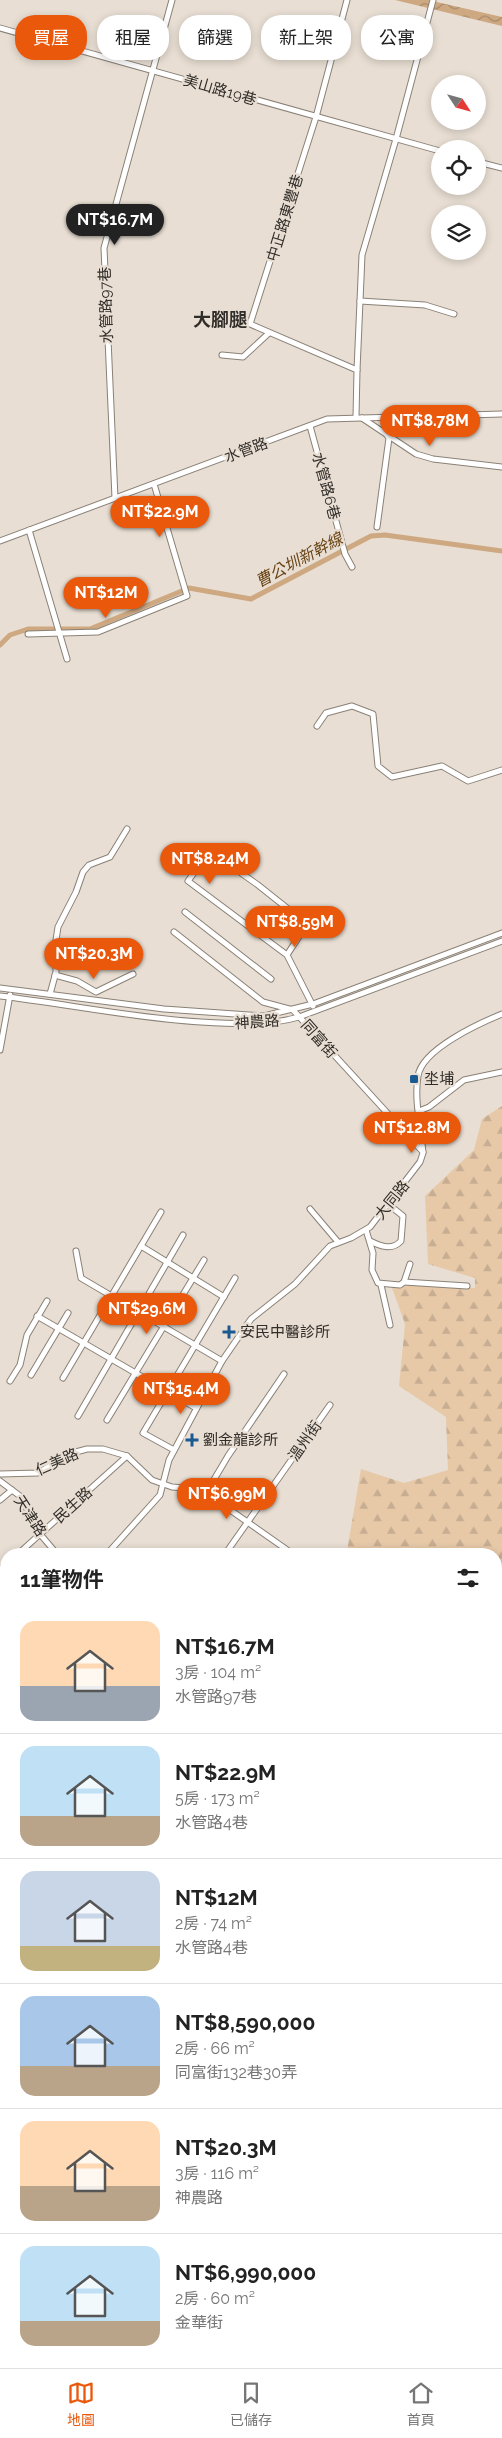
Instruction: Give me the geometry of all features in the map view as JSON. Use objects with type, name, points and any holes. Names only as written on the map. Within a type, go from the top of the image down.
[{"type":"street","name":"水管路97巷","points":[[115,498],[104,248],[172,0]]},
{"type":"street","name":"中正路東豐巷","points":[[347,0],[316,117],[250,324],[357,370]]},
{"type":"street","points":[[434,0],[362,255],[357,370],[359,417],[416,454],[433,459],[502,467]]},
{"type":"street","name":"美山路19巷","points":[[0,28],[431,149]]},
{"type":"street","points":[[486,164],[502,168]]},
{"type":"street","points":[[360,301],[425,305],[454,314]]},
{"type":"street","points":[[222,355],[243,357],[269,333]]},
{"type":"street","name":"水管路","points":[[0,541],[327,419],[502,414]]},
{"type":"street","name":"水管路6巷","points":[[310,426],[342,545],[352,567]]},
{"type":"street","points":[[377,527],[389,438],[387,434]]},
{"type":"street","points":[[28,634],[98,632],[186,597],[187,595],[154,484]]},
{"type":"street","points":[[30,530],[68,659]]},
{"type":"street","points":[[318,726],[326,713],[352,706],[373,714],[378,766],[392,776],[442,766],[468,781],[502,770]]},
{"type":"street","points":[[50,994],[55,975],[58,927],[84,870],[89,865],[110,857],[127,829]]},
{"type":"street","points":[[287,955],[307,924],[258,885],[210,851],[188,881],[287,955],[313,1004],[314,1011]]},
{"type":"street","points":[[185,912],[271,979]]},
{"type":"street","name":"同富街","points":[[174,932],[263,1002],[293,1010],[423,1153]]},
{"type":"street","name":"神農路","points":[[0,988],[236,1015],[264,1016],[313,1004],[502,933]]},
{"type":"street","name":"神農路","points":[[0,996],[156,1020],[265,1024],[299,1017],[502,941]]},
{"type":"street","points":[[55,975],[77,981],[96,992],[133,974]]},
{"type":"street","points":[[0,1050],[11,989]]},
{"type":"street","points":[[423,1153],[418,1075],[430,1058],[448,1041],[474,1026],[502,1014]]},
{"type":"street","points":[[419,1111],[429,1107],[464,1080],[502,1072]]},
{"type":"street","name":"大同路","points":[[113,1548],[153,1504],[164,1484],[169,1460],[196,1408],[222,1361],[256,1313],[280,1296],[310,1269],[323,1252],[338,1242],[366,1230],[410,1178],[423,1153]]},
{"type":"street","points":[[370,1241],[390,1247],[401,1241],[403,1216],[388,1204]]},
{"type":"street","points":[[310,1209],[338,1242]]},
{"type":"street","points":[[63,1378],[161,1212]]},
{"type":"street","points":[[366,1230],[373,1253],[372,1270],[375,1278],[381,1285],[390,1325]]},
{"type":"street","points":[[78,1416],[183,1235]]},
{"type":"street","points":[[141,1246],[224,1297]]},
{"type":"street","points":[[76,1251],[81,1278],[222,1361]]},
{"type":"street","points":[[107,1420],[204,1260]]},
{"type":"street","points":[[404,1282],[410,1264]]},
{"type":"street","points":[[174,1450],[144,1433],[194,1344],[235,1278]]},
{"type":"street","points":[[381,1285],[400,1285],[404,1282],[467,1286]]},
{"type":"street","points":[[10,1381],[20,1365],[27,1335],[47,1301]]},
{"type":"street","points":[[31,1375],[68,1314]]},
{"type":"street","points":[[37,1316],[196,1408]]},
{"type":"street","points":[[206,1493],[228,1456],[284,1374]]},
{"type":"street","name":"溫州街","points":[[230,1548],[330,1405]]},
{"type":"street","name":"仁美路","points":[[0,1474],[38,1473],[72,1453],[87,1449],[103,1449],[127,1456],[152,1480],[164,1484]]},
{"type":"street","name":"民生路","points":[[25,1548],[127,1456]]},
{"type":"street","name":"天津路","points":[[0,1482],[20,1496],[40,1534],[52,1548]]},
{"type":"street","points":[[164,1484],[198,1489],[206,1493],[285,1548]]},
{"type":"street","points":[[0,1500],[12,1490]]},
{"type":"green space","points":[[502,1106],[502,1548],[348,1548],[361,1469],[404,1483],[448,1470],[446,1417],[399,1386],[405,1324],[391,1285],[475,1288],[475,1278],[428,1264],[425,1196],[474,1150],[482,1119]]},
{"type":"water","points":[[395,0],[428,0],[502,17],[502,26]]},
{"type":"waterway","name":"曹公圳新幹線","points":[[0,645],[10,635],[28,629],[90,629],[189,588],[251,599],[371,536],[385,535],[502,551]]},
{"type":"place","name":"坔埔","points":[[414,1079]]},
{"type":"place","name":"安民中醫診所","points":[[229,1332]]},
{"type":"place","name":"劉金龍診所","points":[[192,1440]]},
{"type":"district","name":"大腳腿","points":[[220,319]]}]
